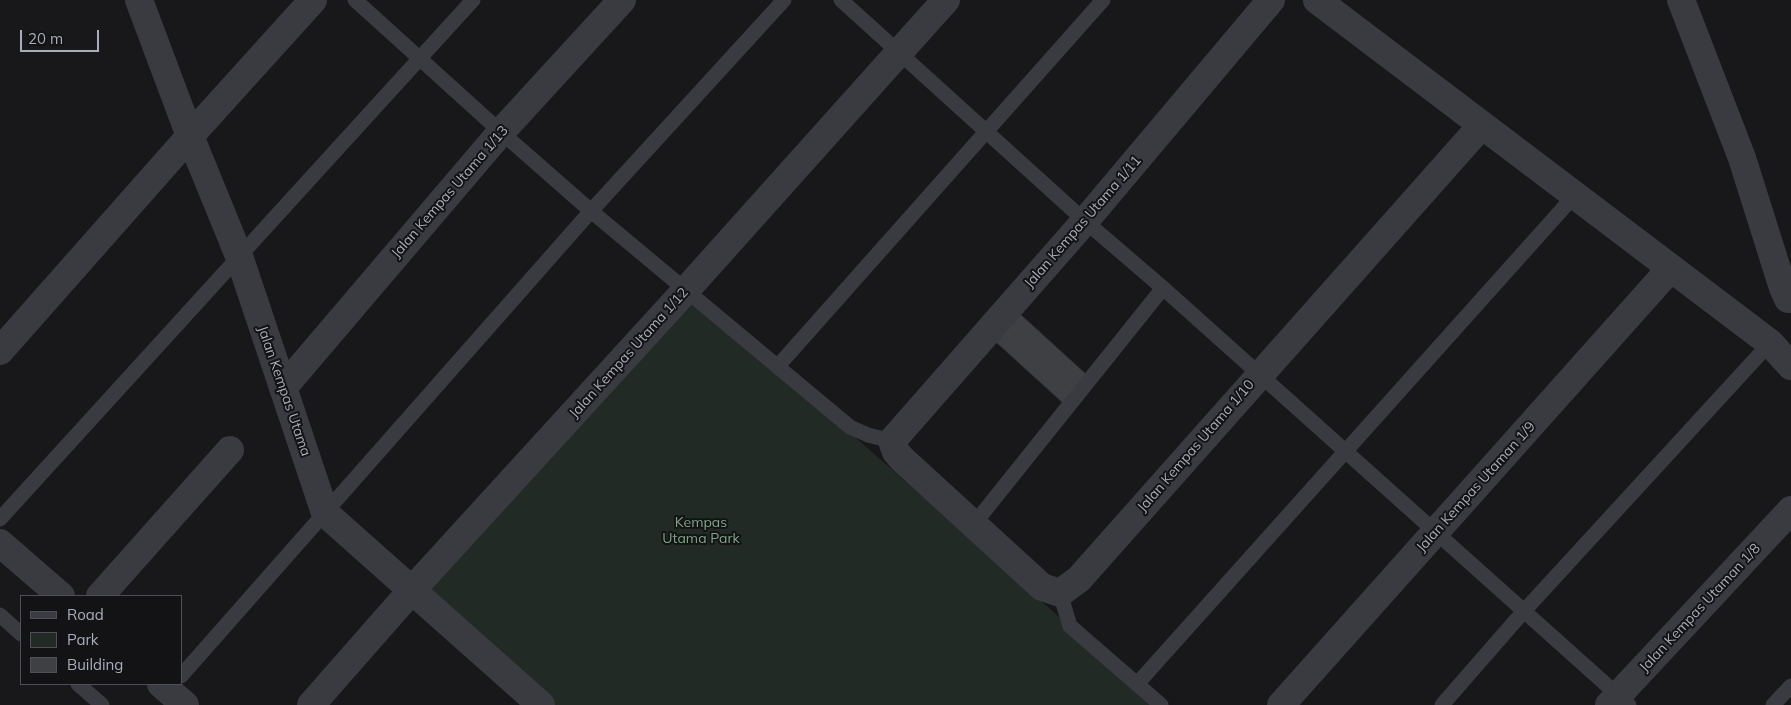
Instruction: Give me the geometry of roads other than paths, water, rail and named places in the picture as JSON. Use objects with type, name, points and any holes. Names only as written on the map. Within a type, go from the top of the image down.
[{"type":"street","points":[[0,351],[190,136],[314,0]]},
{"type":"street","name":"Jalan Kempas Utama 1/13","points":[[283,388],[501,132],[622,0]]},
{"type":"street","name":"Jalan Kempas Utama 1/12","points":[[311,705],[412,590],[687,289],[946,0]]},
{"type":"street","name":"Jalan Kempas Utama 1/11","points":[[892,441],[1085,221],[1271,0]]},
{"type":"street","points":[[1317,0],[1770,343],[1791,366]]},
{"type":"street","points":[[1681,0],[1742,158],[1788,299]]},
{"type":"street","name":"Jalan Kempas Utama","points":[[146,4],[190,136],[239,256],[325,513],[541,705]]},
{"type":"street","name":"Jalan Kempas Utama 1/10","points":[[1060,593],[1079,579],[1482,125]]},
{"type":"street","name":"Jalan Kempas Utaman 1/9","points":[[1281,705],[1671,268]]},
{"type":"street","points":[[892,441],[896,452],[902,459],[1042,587],[1060,593]]},
{"type":"street","points":[[101,595],[230,450]]},
{"type":"street","name":"Jalan Kempas Utaman 1/8","points":[[1618,702],[1791,510]]},
{"type":"street","points":[[0,543],[60,595]]},
{"type":"lane","points":[[355,0],[591,211],[687,289],[850,427],[868,436],[892,441]]},
{"type":"lane","points":[[0,519],[473,0]]},
{"type":"lane","points":[[182,679],[591,211],[784,0]]},
{"type":"lane","points":[[841,0],[1085,221],[1164,288],[1524,611],[1618,702]]},
{"type":"lane","points":[[778,366],[1103,0]]},
{"type":"lane","points":[[1137,684],[1575,196]]},
{"type":"lane","points":[[974,524],[1164,288]]},
{"type":"lane","points":[[1442,705],[1524,611],[1770,343]]},
{"type":"lane","points":[[1060,593],[1070,626],[1160,705]]},
{"type":"lane","points":[[0,615],[20,633]]},
{"type":"lane","points":[[79,685],[102,705]]},
{"type":"lane","points":[[1773,705],[1791,686]]},
{"type":"park label","name":"Kempas Utama Park","points":[[701,532]]}]
